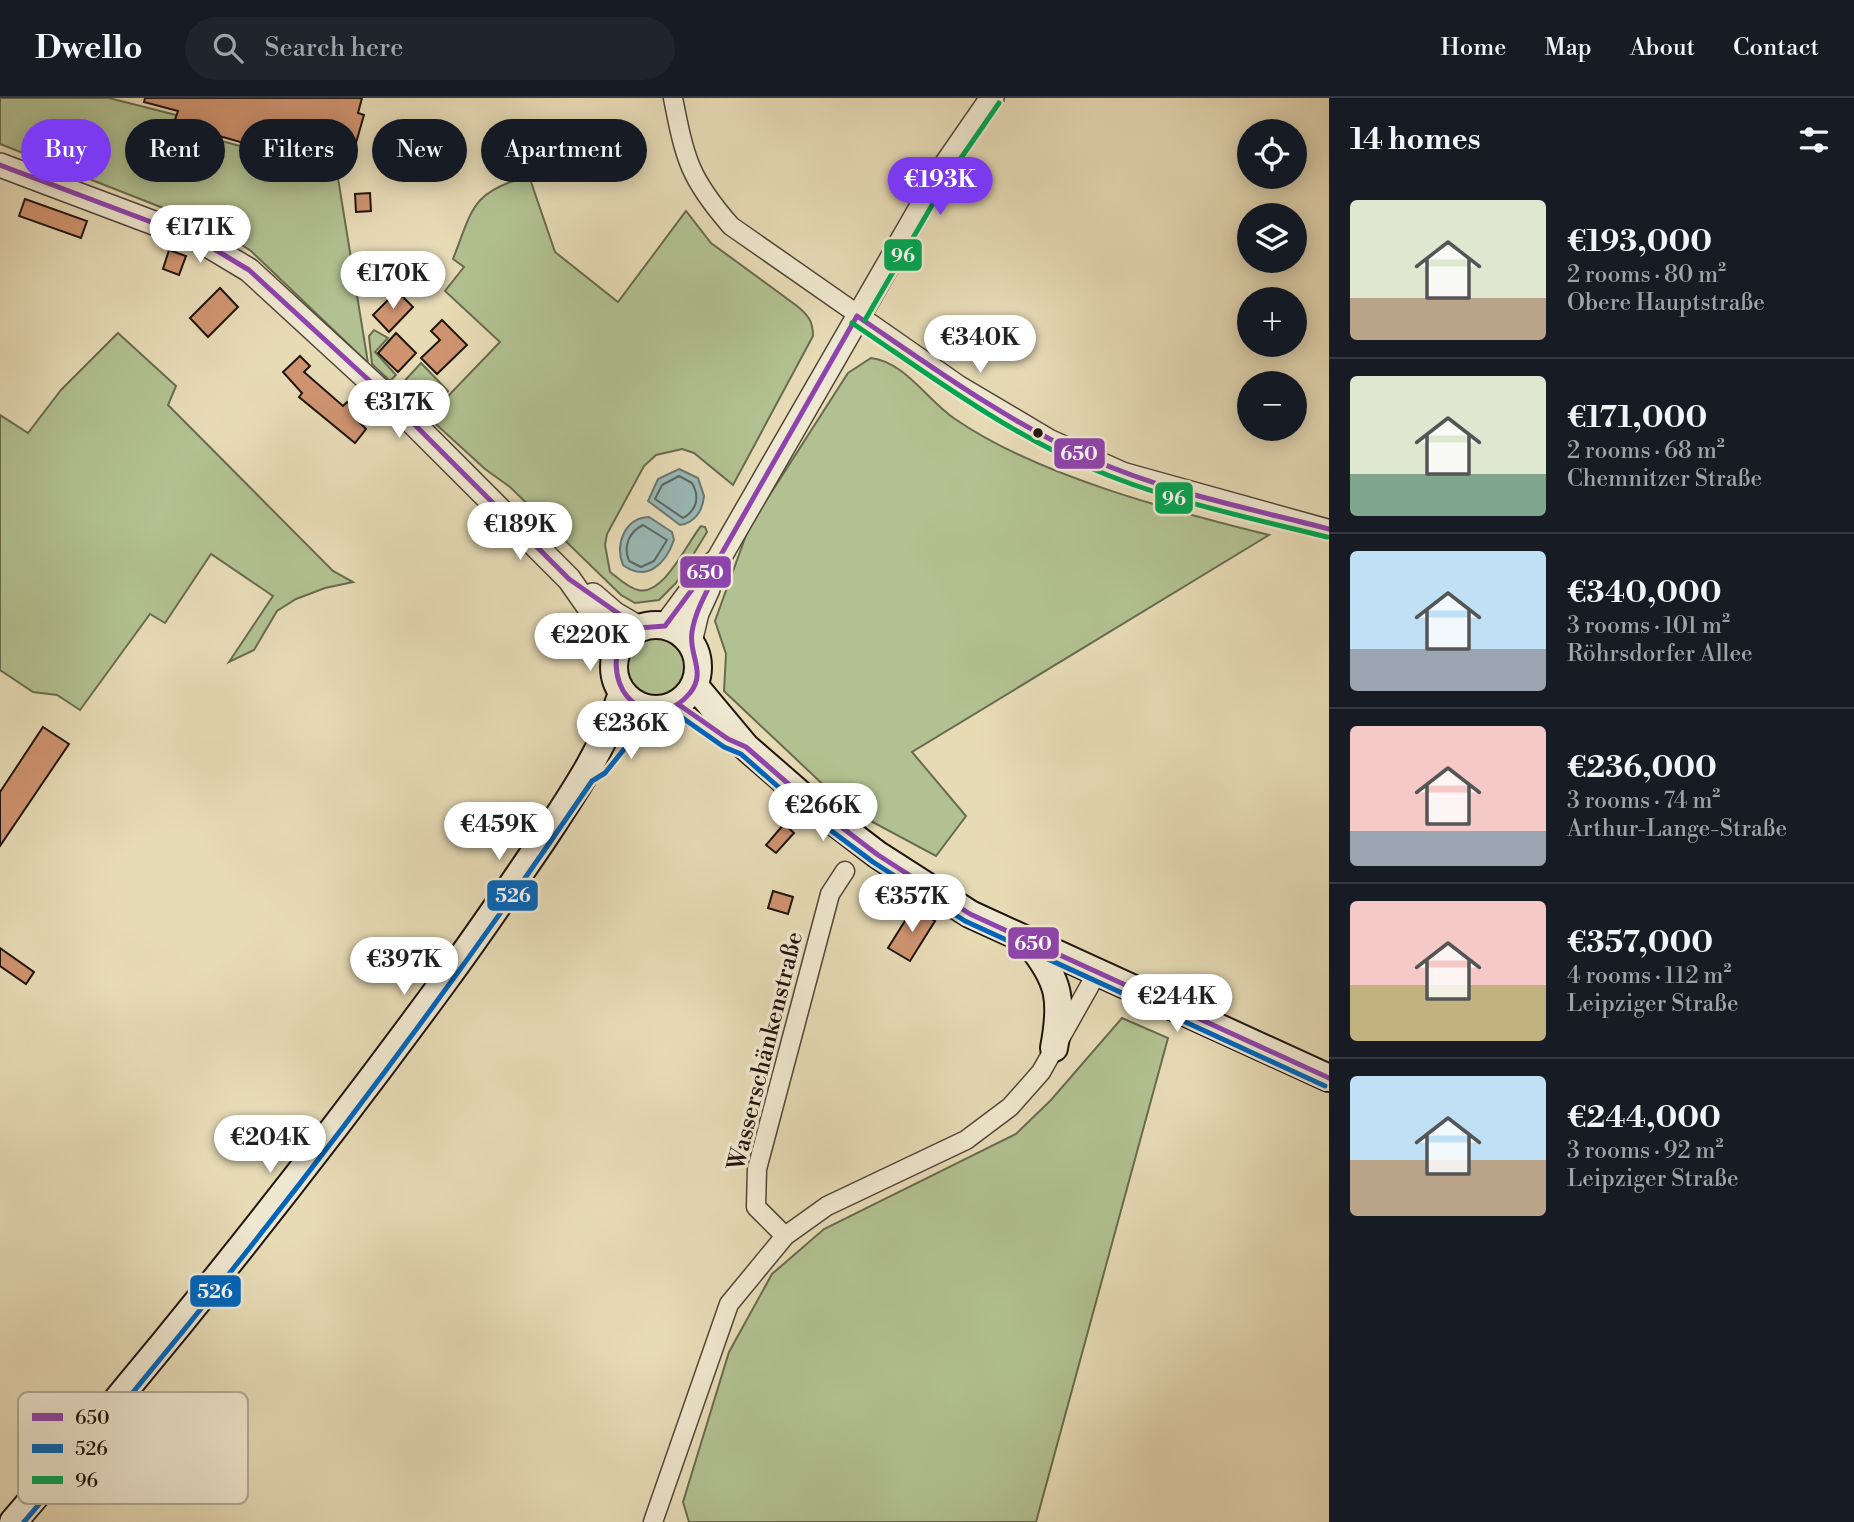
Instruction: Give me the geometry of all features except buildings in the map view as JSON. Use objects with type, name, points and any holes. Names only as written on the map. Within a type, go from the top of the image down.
[{"type":"main road","points":[[665,626],[678,631],[690,642],[699,661],[686,695],[667,709],[645,709],[632,703],[622,693],[613,671],[618,649],[627,636],[639,628],[665,626]]},
{"type":"main road","points":[[125,1392],[352,1107],[487,923],[586,775],[622,693]]},
{"type":"main road","points":[[686,695],[728,739],[746,747],[815,807],[878,855],[970,914],[1329,1078]]},
{"type":"main road","points":[[586,775],[598,767],[645,709]]},
{"type":"main road","points":[[1028,942],[1054,978],[1059,995],[1054,1048]]},
{"type":"main road","points":[[13,1522],[29,1504]]},
{"type":"street","points":[[674,98],[684,155],[703,194],[731,226],[959,385],[1031,429],[1089,458],[1157,482],[1329,529]]},
{"type":"street","points":[[665,626],[684,604],[708,568],[718,560],[945,166],[992,98]]},
{"type":"street","points":[[0,165],[174,230],[223,252],[248,270],[373,384],[569,579],[639,628]]},
{"type":"street","points":[[690,642],[697,613],[717,571],[718,560]]},
{"type":"street","points":[[569,579],[618,649]]},
{"type":"street","name":"Wasserschänkenstraße","points":[[785,1236],[756,1207],[757,1169],[830,894],[845,871]]},
{"type":"street","points":[[653,1522],[729,1304],[785,1236],[827,1206],[965,1140],[1010,1107],[1041,1072],[1098,971]]},
{"type":"green space","points":[[0,98],[109,98],[176,115],[175,119],[125,119],[125,182],[225,182],[225,142],[239,146],[239,182],[339,182],[368,363],[251,251],[219,230],[97,182],[111,182],[111,119],[21,119],[21,152],[0,144]]},
{"type":"green space","points":[[510,182],[531,182],[555,252],[618,302],[686,211],[711,243],[797,306],[811,322],[813,336],[733,485],[694,453],[682,449],[656,455],[644,466],[607,534],[605,545],[610,572],[631,587],[647,590],[674,567],[701,526],[705,527],[707,532],[676,583],[659,600],[635,603],[621,595],[510,487],[485,469],[428,417],[500,342],[445,291],[464,267],[453,259],[465,227],[477,204],[495,189]]},
{"type":"green space","points":[[374,330],[388,338],[375,352],[396,375],[390,381],[372,364],[369,336]]},
{"type":"green space","points":[[118,333],[176,386],[168,405],[333,571],[353,582],[325,588],[296,599],[277,611],[254,650],[229,662],[273,596],[211,554],[165,623],[150,614],[80,710],[57,695],[33,692],[0,670],[0,415],[28,433],[61,390]]},
{"type":"green space","points":[[871,358],[895,367],[955,419],[1025,458],[1149,503],[1269,535],[912,752],[966,816],[936,856],[850,810],[724,691],[726,654],[715,621],[749,527],[848,373]]},
{"type":"green space","points":[[421,363],[448,391],[427,415],[399,387]]},
{"type":"green space","points":[[656,635],[674,641],[682,649],[688,667],[682,685],[674,693],[656,699],[638,693],[630,685],[624,667],[630,649],[638,641]]},
{"type":"green space","points":[[1122,1018],[1168,1038],[1036,1522],[689,1522],[683,1502],[729,1352],[772,1274],[824,1229],[1016,1134],[1051,1100]]},
{"type":"water","points":[[679,469],[698,478],[704,496],[697,515],[690,522],[680,525],[648,501],[658,479]]},
{"type":"water","points":[[649,517],[672,532],[674,540],[661,563],[648,571],[640,572],[623,565],[621,541],[633,522]]},
{"type":"transit line","name":"96","points":[[865,320],[952,171],[999,103]]},
{"type":"transit line","name":"650","points":[[0,165],[199,240],[249,270],[385,395],[569,579],[639,628],[665,626],[708,568],[718,560],[857,316]]},
{"type":"transit line","name":"650","points":[[857,316],[999,410],[1089,458],[1177,490],[1329,529]]},
{"type":"transit line","name":"96","points":[[852,323],[996,419],[1088,467],[1176,498],[1327,537]]},
{"type":"transit line","name":"650","points":[[618,649],[616,667],[627,696],[637,705],[650,710],[663,710],[677,705],[695,685],[697,670],[691,640],[693,625],[714,577]]},
{"type":"transit line","name":"650","points":[[678,704],[728,739],[746,747],[815,807],[878,855],[970,914],[1329,1078]]},
{"type":"transit line","name":"526","points":[[134,1392],[247,1251],[389,1066],[592,781],[605,773],[649,718],[677,714],[724,747],[741,754],[809,814],[873,862],[965,921],[1325,1086]]},
{"type":"transit line","name":"526","points":[[24,1522],[39,1504]]}]
